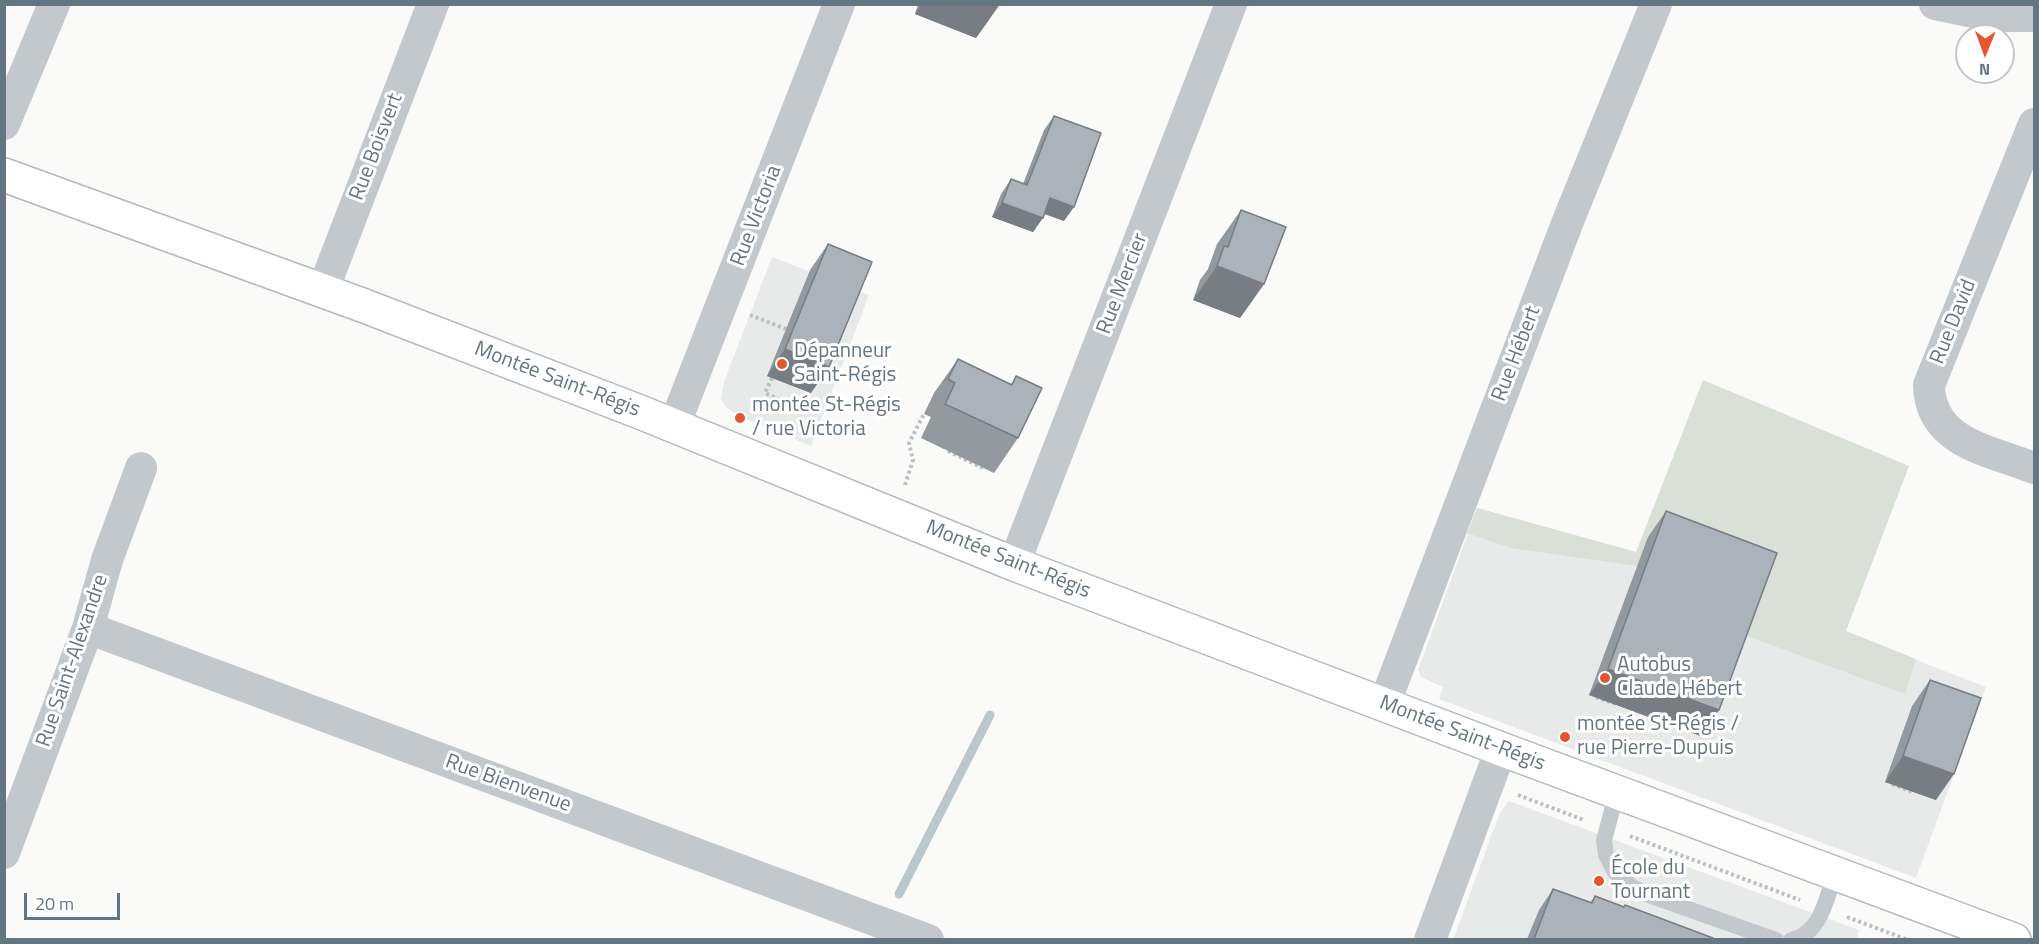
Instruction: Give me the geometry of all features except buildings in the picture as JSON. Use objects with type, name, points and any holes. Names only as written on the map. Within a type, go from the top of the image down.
[{"type":"street","points":[[4,124],[54,4]]},
{"type":"street","name":"Rue Boisvert","points":[[323,290],[433,4]]},
{"type":"street","name":"Rue Victoria","points":[[674,426],[839,4]]},
{"type":"street","name":"Rue Mercier","points":[[1014,564],[1232,4]]},
{"type":"street","name":"Rue Hébert","points":[[1384,705],[1568,221],[1656,4]]},
{"type":"street","points":[[1935,4],[1993,16],[2034,16]]},
{"type":"street","name":"Rue David","points":[[2034,124],[1929,385],[1932,409],[1937,420],[1948,432],[2034,468]]},
{"type":"street","name":"Montée Saint-Régis","points":[[4,175],[323,290],[674,426],[1014,564],[1501,749],[2014,939]]},
{"type":"street","name":"Rue Saint-Alexandre","points":[[4,853],[88,628],[107,560],[141,468]]},
{"type":"street","name":"Rue Bienvenue","points":[[88,628],[928,939]]},
{"type":"street","points":[[1430,939],[1501,749]]},
{"type":"lane","points":[[1617,792],[1605,828],[1604,840],[1606,855],[1615,872],[1632,887],[1654,897],[1776,939]]},
{"type":"lane","points":[[1795,939],[1811,931],[1818,921],[1835,874]]},
{"type":"path","points":[[747,313],[786,329]]},
{"type":"path","points":[[772,378],[765,393],[781,400]]},
{"type":"path","points":[[904,486],[913,460],[909,443],[924,414]]},
{"type":"path","points":[[948,451],[983,468]]},
{"type":"path","points":[[1596,698],[1615,704]]},
{"type":"path","points":[[1892,784],[1913,792]]},
{"type":"path","name":"Montée Saint-Régis","points":[[1526,798],[1589,822]]},
{"type":"path","points":[[1626,835],[1805,902]]},
{"type":"path","points":[[1841,915],[1908,939]]},
{"type":"shaded area","points":[[772,257],[869,295],[811,446],[741,417],[726,407],[721,399],[724,382]]},
{"type":"shaded area","points":[[1703,380],[1909,466],[1846,631],[1916,659],[1905,694],[1739,633],[1637,566],[1511,548],[1467,533],[1477,508],[1636,552]]},
{"type":"shaded area","points":[[1477,508],[1636,552],[1986,687],[1916,878],[1439,699],[1443,687],[1421,677],[1418,670]]},
{"type":"shaded area","name":"École du Tournant","points":[[1509,801],[1859,930],[1856,940],[1453,940],[1501,811]]},
{"type":"waterway","points":[[899,894],[990,715]]},
{"type":"place","name":"Dépanneur Saint-Régis","points":[[782,364]]},
{"type":"place","name":"montée St-Régis / rue Victoria","points":[[740,418]]},
{"type":"place","name":"Autobus Claude Hébert","points":[[1605,678]]},
{"type":"place","name":"montée St-Régis / rue Pierre-Dupuis","points":[[1565,737]]},
{"type":"place","name":"École du Tournant","points":[[1599,881]]}]
